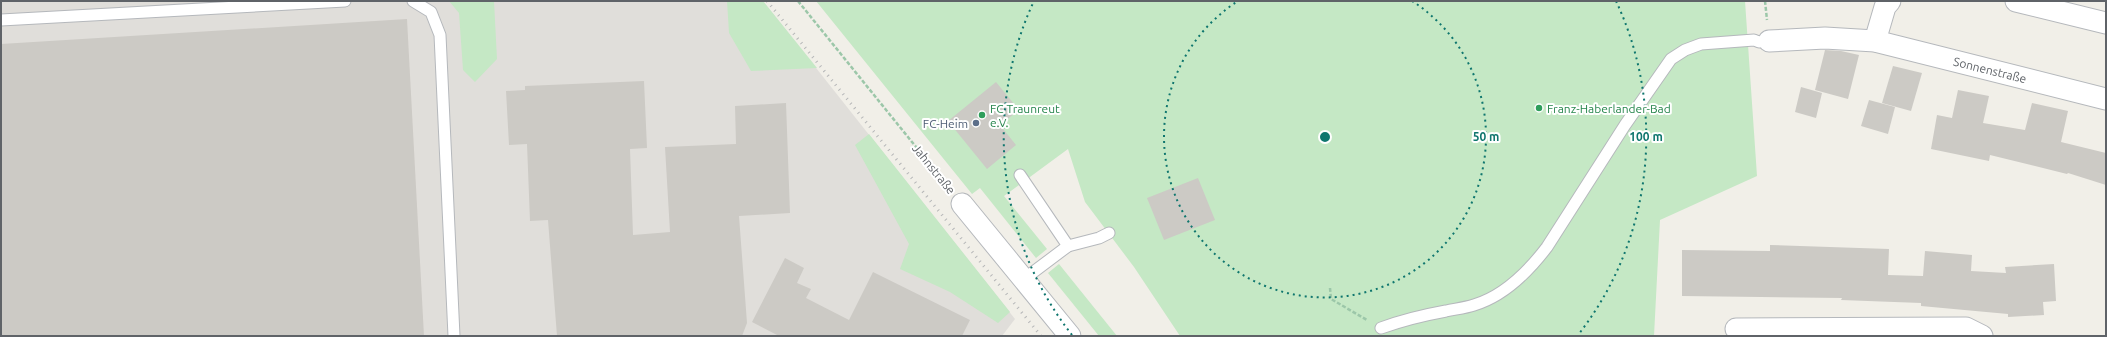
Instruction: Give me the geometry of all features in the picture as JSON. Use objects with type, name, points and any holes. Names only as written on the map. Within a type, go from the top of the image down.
[{"type":"street","points":[[1875,41],[1885,7],[1890,1]]},
{"type":"street","points":[[2016,1],[2106,23]]},
{"type":"street","name":"Sonnenstraße","points":[[1769,41],[1825,38],[1875,41],[2106,99]]},
{"type":"street","name":"Jahnstraße","points":[[962,204],[1070,336]]},
{"type":"street","points":[[1736,329],[1966,328],[1982,336]]},
{"type":"lane","points":[[1,20],[345,1]]},
{"type":"lane","points":[[413,1],[431,12],[440,35],[454,336]]},
{"type":"lane","points":[[1381,328],[1402,321],[1474,305],[1485,301],[1513,284],[1533,265],[1547,247],[1625,124],[1671,59],[1685,50],[1701,44],[1754,40],[1759,42],[1769,41]]},
{"type":"lane","points":[[1020,175],[1068,246]]},
{"type":"lane","points":[[1024,279],[1068,246],[1099,238],[1109,233]]},
{"type":"path","name":"Jahnstraße","points":[[798,1],[962,204]]},
{"type":"path","points":[[1330,288],[1331,299],[1381,328]]},
{"type":"shaded area","points":[[1,1],[763,1],[1015,319],[1002,336],[1,336]]},
{"type":"green space","points":[[449,1],[494,1],[497,59],[475,82],[463,70],[459,13]]},
{"type":"green space","points":[[727,1],[763,1],[817,68],[751,71],[729,33]]},
{"type":"green space","name":"Franz-Haberlander-Bad","points":[[816,1],[1745,1],[1757,176],[1660,220],[1654,336],[1180,336],[1134,267],[1085,202],[1068,149],[1004,196],[1047,249],[1036,258],[980,188],[972,194]]},
{"type":"green space","points":[[869,134],[1010,312],[998,323],[950,292],[900,269],[909,244],[855,145]]},
{"type":"green space","points":[[1059,264],[1117,336],[1099,336],[1048,273]]},
{"type":"building","points":[[407,19],[424,336],[1,336],[1,44]]},
{"type":"building","points":[[1825,50],[1841,51],[1859,55],[1848,99],[1815,90]]},
{"type":"building","points":[[1893,66],[1922,73],[1911,111],[1882,103]]},
{"type":"building","points":[[644,81],[647,148],[630,149],[633,235],[670,232],[665,147],[736,144],[735,106],[786,103],[790,213],[739,216],[747,323],[742,336],[557,336],[548,220],[530,221],[527,144],[509,145],[506,91],[525,90],[525,86]]},
{"type":"building","name":"FC-Heim","points":[[996,82],[1019,110],[1000,125],[1016,145],[987,169],[948,121]]},
{"type":"building","points":[[1801,87],[1822,93],[1816,118],[1795,112]]},
{"type":"building","points":[[1958,90],[1989,96],[1983,123],[2025,130],[2032,103],[2068,111],[2061,142],[2106,153],[2106,185],[2068,173],[1990,155],[1989,161],[1931,149],[1937,115],[1952,118]]},
{"type":"building","points":[[1869,100],[1895,107],[1888,134],[1861,126]]},
{"type":"building","points":[[1198,178],[1215,220],[1164,240],[1147,198]]},
{"type":"building","points":[[1770,245],[1889,249],[1888,275],[1923,276],[1925,251],[1972,255],[1971,271],[2006,273],[2005,267],[2054,264],[2056,301],[2043,302],[2044,315],[2008,317],[2008,314],[1921,306],[1921,303],[1841,300],[1842,298],[1682,296],[1682,250],[1770,251]]},
{"type":"building","points":[[785,258],[804,268],[797,283],[811,289],[806,298],[849,320],[873,272],[970,320],[962,336],[779,336],[752,322]]},
{"type":"railway","points":[[767,1],[1041,336]]},
{"type":"place","name":"Franz-Haberlander-Bad","points":[[1539,108]]},
{"type":"place","name":"FC Traunreut e.V.","points":[[982,115]]},
{"type":"place","name":"FC-Heim","points":[[976,123]]}]
